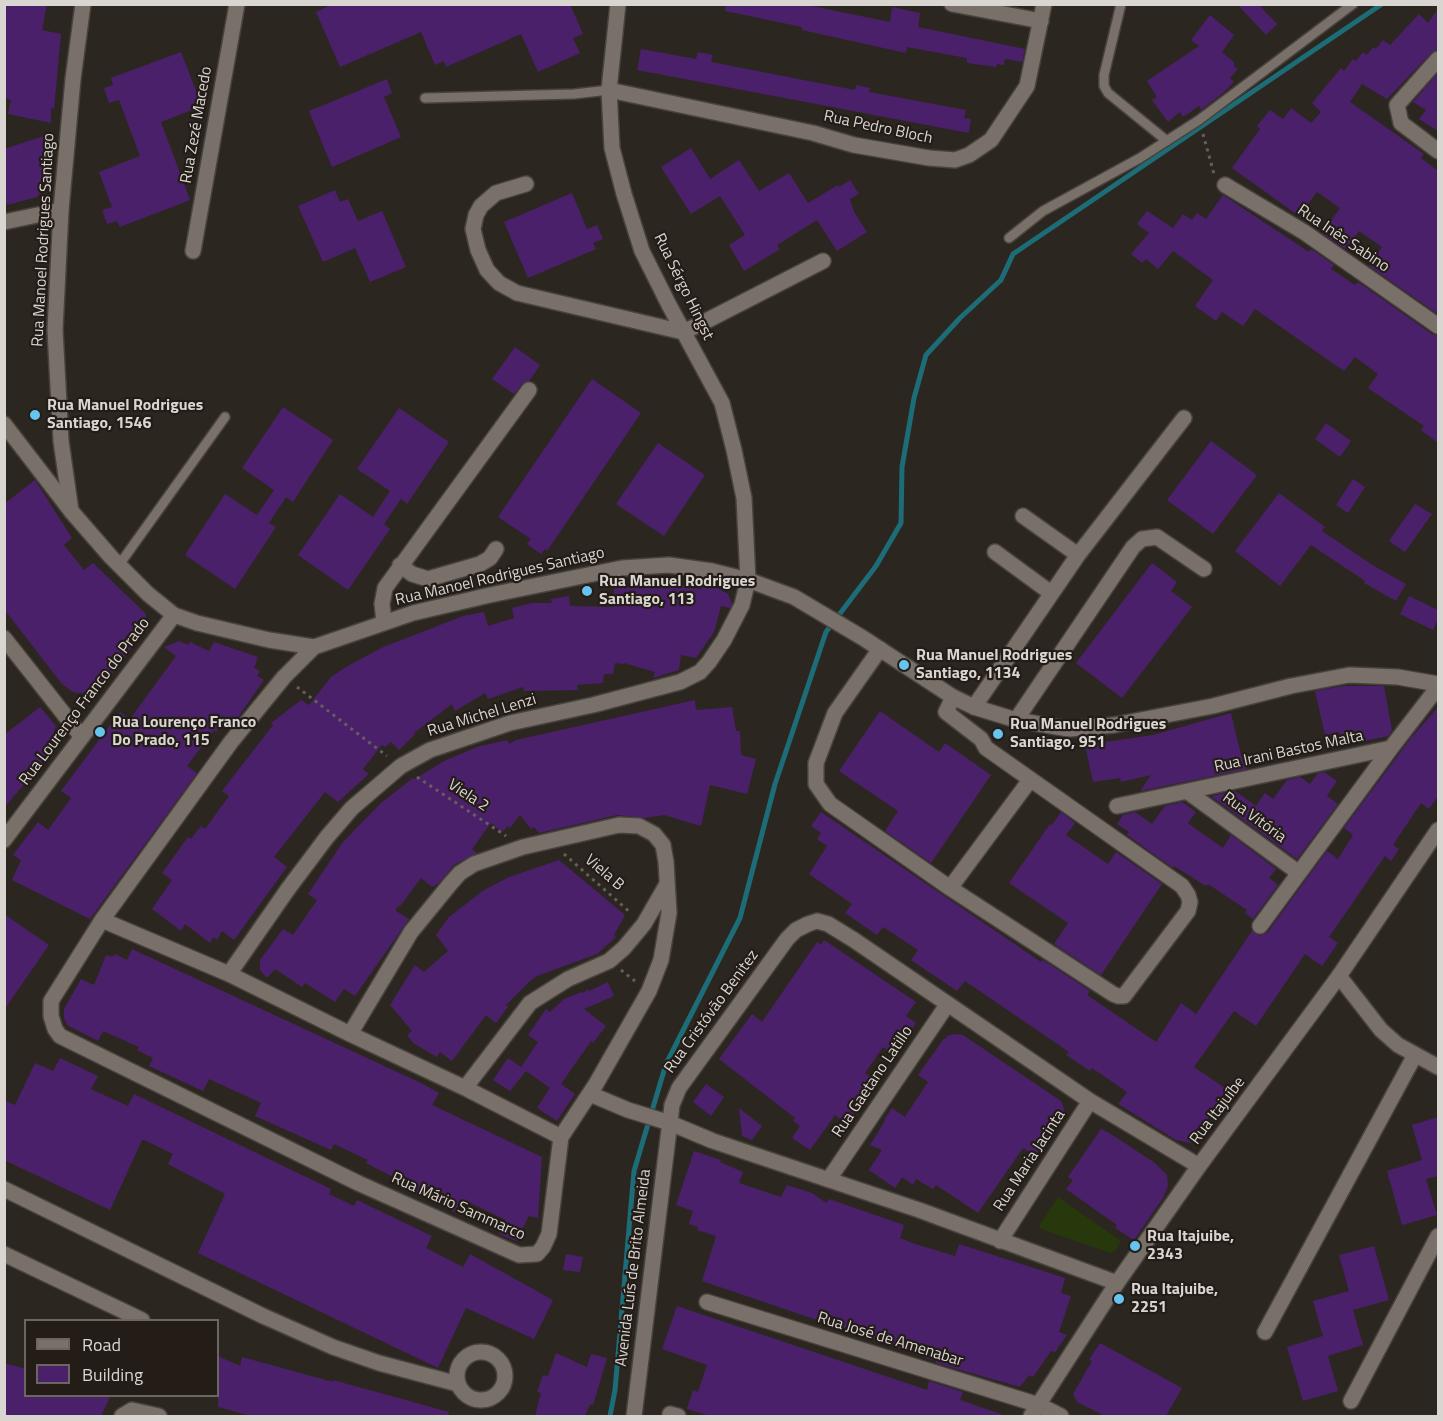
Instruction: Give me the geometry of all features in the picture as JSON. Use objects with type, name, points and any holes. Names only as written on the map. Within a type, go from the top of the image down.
[{"type":"street","name":"Rua Manoel Rodrigues Santiago","points":[[83,4],[73,78],[61,210],[55,330],[61,441],[71,511],[119,565],[174,615],[197,623],[269,640],[314,647]]},
{"type":"street","name":"Rua Zezé Macedo","points":[[193,251],[237,4]]},
{"type":"street","name":"Rua Sérgo Hingst","points":[[618,4],[609,90],[612,148],[642,252],[696,326],[722,404],[744,498],[748,580]]},
{"type":"street","points":[[952,4],[1041,21]]},
{"type":"street","name":"Rua Pedro Bloch","points":[[609,90],[813,133],[854,145],[929,158],[955,160],[969,155],[991,140],[1027,86],[1044,4]]},
{"type":"street","points":[[1438,59],[1397,105],[1401,123],[1438,151]]},
{"type":"street","name":"Rua Inês Sabino","points":[[1220,181],[1304,232],[1438,326]]},
{"type":"street","points":[[526,184],[496,193],[481,206],[473,229],[478,250],[487,270],[499,283],[517,292],[696,326],[823,261]]},
{"type":"street","points":[[4,222],[61,210]]},
{"type":"street","points":[[384,622],[382,604],[385,588],[529,390]]},
{"type":"street","points":[[974,707],[1078,555],[1184,418]]},
{"type":"street","points":[[4,424],[71,511]]},
{"type":"street","points":[[1023,516],[1078,555]]},
{"type":"street","points":[[1016,720],[1133,547],[1142,539],[1157,537],[1204,569]]},
{"type":"street","points":[[400,565],[412,574],[428,579],[480,564],[490,558],[496,549]]},
{"type":"street","points":[[995,552],[1052,593]]},
{"type":"street","name":"Rua Manoel Rodrigues Santiago","points":[[60,1036],[51,1016],[51,1001],[102,920],[231,742],[284,677],[314,647],[413,613],[622,568],[669,565],[712,571],[748,580],[794,597],[863,638],[953,697],[974,707],[1016,720],[1070,729],[1114,725],[1213,706],[1291,686],[1349,675],[1398,677],[1438,685]]},
{"type":"street","name":"Rua Michel Lenzi","points":[[229,974],[327,837],[352,808],[401,766],[430,750],[460,738],[510,723],[593,705],[680,682],[700,672],[724,640],[742,605],[748,580]]},
{"type":"street","name":"Rua Lourenço Franco do Prado","points":[[4,840],[174,615]]},
{"type":"street","points":[[4,638],[82,737]]},
{"type":"street","points":[[880,649],[835,713],[816,763],[816,784],[830,804],[950,888],[1118,996],[1124,996],[1188,911],[1190,902],[1182,886],[986,748],[981,740],[946,712],[953,697]]},
{"type":"street","points":[[1260,926],[1438,685]]},
{"type":"street","name":"Rua Irani Bastos Malta","points":[[1117,806],[1391,748]]},
{"type":"street","points":[[950,888],[1030,780]]},
{"type":"street","name":"Rua Vitória","points":[[1188,792],[1299,873]]},
{"type":"street","points":[[102,920],[229,974],[350,1034],[465,1088],[561,1137],[590,1094],[649,991],[661,960],[669,913],[663,845],[654,834],[639,826],[619,825],[523,847],[474,864],[460,873],[411,932],[350,1034]]},
{"type":"street","name":"Rua Itajuíbe","points":[[1035,1411],[1117,1283],[1199,1166],[1339,976],[1438,830]]},
{"type":"street","points":[[465,1088],[531,1003],[568,979],[609,961],[624,948],[644,924],[667,884]]},
{"type":"street","name":"Rua Cristóvão Benitez","points":[[663,1121],[679,1088],[787,939],[796,930],[818,921],[828,924],[854,940],[1090,1101],[1199,1166]]},
{"type":"street","points":[[1339,976],[1381,1030],[1398,1045],[1438,1067]]},
{"type":"street","name":"Rua Gaetano Latillo","points":[[829,1179],[947,1005]]},
{"type":"street","name":"Rua Mário Sammarco","points":[[60,1036],[358,1183],[519,1255],[537,1254],[549,1234],[561,1137]]},
{"type":"street","points":[[1265,1332],[1415,1055]]},
{"type":"street","points":[[590,1094],[713,1141],[829,1179],[1117,1283]]},
{"type":"street","name":"Rua Maria Jacinta","points":[[1000,1240],[1090,1101]]},
{"type":"street","name":"Avenida Luís de Brito Almeida","points":[[634,1416],[663,1121]]},
{"type":"street","points":[[4,1189],[263,1316],[333,1347],[379,1363],[458,1384]]},
{"type":"street","points":[[1351,1401],[1438,1236]]},
{"type":"street","points":[[4,1254],[140,1319]]},
{"type":"street","name":"Rua José de Amenabar","points":[[707,1302],[1035,1411],[1061,1416]]},
{"type":"street","points":[[122,1416],[132,1410],[159,1416]]},
{"type":"lane","points":[[1121,4],[1104,75],[1104,86],[1108,93],[1167,141]]},
{"type":"lane","points":[[1009,238],[1042,211],[1140,158],[1199,120],[1353,4]]},
{"type":"lane","points":[[425,98],[574,94],[609,90]]},
{"type":"lane","points":[[119,565],[225,417]]},
{"type":"path","points":[[1201,126],[1220,181]]},
{"type":"path","name":"Viela 2","points":[[284,677],[401,766],[523,847]]},
{"type":"path","name":"Viela B","points":[[549,841],[644,924]]},
{"type":"path","points":[[609,961],[649,991]]},
{"type":"green space","points":[[1058,1197],[1121,1241],[1115,1251],[1110,1253],[1041,1229],[1039,1226]]},
{"type":"building","points":[[4,4],[47,4],[42,30],[61,34],[51,123],[8,114],[11,100],[4,98]]},
{"type":"building","points":[[333,4],[570,4],[583,34],[573,38],[580,53],[538,72],[521,34],[446,67],[444,61],[435,65],[421,32],[340,67],[316,12]]},
{"type":"building","points":[[726,4],[802,4],[890,22],[892,7],[920,13],[918,27],[1025,49],[1022,62],[1005,59],[1004,65],[997,64],[996,67],[967,63],[967,58],[907,47],[906,53],[802,30],[802,27],[725,11]]},
{"type":"building","points":[[1237,4],[1258,4],[1277,24],[1266,35]]},
{"type":"building","points":[[1438,9],[1438,49],[1431,53],[1387,99],[1362,84],[1350,102],[1424,154],[1421,158],[1438,171],[1438,314],[1369,266],[1382,247],[1359,231],[1345,249],[1322,233],[1340,208],[1317,192],[1299,216],[1232,168],[1260,129],[1257,126],[1270,110],[1283,119],[1291,108],[1311,123],[1321,112],[1312,103],[1341,68],[1344,71],[1353,59],[1356,61],[1363,52],[1367,55],[1383,40],[1390,45],[1419,14],[1428,23]]},
{"type":"building","points":[[1210,15],[1234,35],[1222,52],[1234,62],[1234,66],[1238,69],[1230,78],[1234,82],[1201,110],[1199,106],[1183,117],[1180,112],[1168,122],[1152,100],[1157,97],[1147,81],[1199,46],[1191,40]]},
{"type":"building","points":[[641,49],[696,59],[698,52],[713,55],[711,62],[855,90],[856,85],[870,88],[869,92],[966,110],[964,118],[971,119],[969,133],[637,70]]},
{"type":"building","points":[[181,52],[202,106],[161,122],[190,200],[120,227],[117,221],[107,224],[102,210],[112,207],[99,172],[140,156],[119,100],[109,103],[104,88],[113,85],[111,78]]},
{"type":"building","points":[[1438,73],[1438,131],[1419,119],[1426,110],[1413,102]]},
{"type":"building","points":[[387,79],[392,93],[384,97],[401,137],[332,167],[309,111]]},
{"type":"building","points":[[50,134],[48,177],[43,189],[37,197],[7,205],[4,198],[4,149]]},
{"type":"building","points":[[691,148],[710,179],[739,160],[759,191],[789,173],[808,203],[850,180],[859,194],[850,199],[854,212],[867,232],[837,251],[817,220],[777,245],[780,249],[744,271],[729,245],[745,235],[720,196],[691,214],[661,167]]},
{"type":"building","points":[[335,190],[340,202],[348,199],[358,221],[382,211],[406,267],[370,282],[355,248],[323,262],[298,206]]},
{"type":"building","points":[[572,193],[587,229],[597,225],[603,239],[593,243],[596,249],[528,278],[504,222]]},
{"type":"building","points":[[1223,195],[1309,252],[1311,249],[1334,265],[1331,269],[1355,285],[1358,282],[1438,336],[1438,443],[1421,430],[1424,426],[1368,388],[1378,374],[1355,357],[1344,371],[1255,309],[1243,326],[1222,312],[1216,321],[1195,306],[1213,280],[1173,251],[1158,269],[1146,259],[1142,263],[1131,254],[1149,233],[1137,224],[1147,211],[1173,228],[1183,214],[1192,220],[1197,213],[1206,219]]},
{"type":"building","points":[[515,347],[540,365],[530,380],[522,384],[514,394],[492,379]]},
{"type":"building","points":[[592,379],[641,413],[547,551],[545,549],[541,554],[527,544],[531,539],[498,517]]},
{"type":"building","points":[[283,407],[333,440],[293,502],[286,497],[269,523],[276,527],[235,589],[185,555],[225,494],[257,515],[274,490],[242,468]]},
{"type":"building","points":[[399,408],[449,442],[407,504],[401,499],[384,524],[390,529],[348,590],[298,555],[340,494],[373,517],[390,491],[357,469]]},
{"type":"building","points":[[1326,423],[1351,441],[1340,457],[1315,439]]},
{"type":"building","points":[[1211,441],[1257,475],[1213,534],[1167,500]]},
{"type":"building","points":[[658,443],[705,475],[664,536],[616,504]]},
{"type":"building","points":[[1353,479],[1365,487],[1348,513],[1336,505]]},
{"type":"building","points":[[35,480],[72,538],[64,545],[84,570],[93,563],[146,614],[145,628],[105,683],[97,690],[86,694],[73,692],[62,684],[4,609],[4,504]]},
{"type":"building","points":[[1279,493],[1325,527],[1322,531],[1374,566],[1406,584],[1396,601],[1364,583],[1365,581],[1311,545],[1280,586],[1235,551]]},
{"type":"building","points":[[1415,504],[1432,514],[1405,552],[1389,541]]},
{"type":"building","points":[[1152,563],[1177,582],[1171,591],[1192,607],[1122,698],[1076,663]]},
{"type":"building","points":[[670,583],[701,589],[702,585],[716,587],[728,594],[732,604],[730,608],[721,606],[714,632],[696,658],[681,655],[679,670],[653,678],[655,672],[624,663],[615,663],[613,674],[604,674],[603,683],[577,685],[578,690],[524,691],[523,687],[488,699],[485,693],[455,711],[452,704],[414,733],[399,750],[391,742],[385,747],[382,745],[363,769],[369,774],[338,802],[325,792],[274,857],[287,867],[234,940],[222,931],[217,940],[213,937],[210,943],[185,924],[181,931],[152,909],[172,880],[162,873],[188,837],[191,839],[201,826],[205,829],[229,796],[222,791],[273,725],[271,723],[301,700],[309,705],[331,677],[346,667],[381,648],[463,616],[484,612],[488,626],[514,618],[512,608],[532,603],[552,603],[551,599],[569,596],[570,606],[614,607],[614,588]]},
{"type":"building","points":[[1409,596],[1438,610],[1438,619],[1433,630],[1400,614]]},
{"type":"building","points":[[179,641],[188,645],[190,642],[209,651],[214,642],[258,657],[254,668],[260,671],[257,676],[264,680],[234,723],[227,717],[216,732],[214,730],[187,766],[197,773],[90,919],[12,880],[21,860],[13,855],[38,822],[48,830],[71,798],[61,791],[120,712],[130,719],[176,656],[164,647]]},
{"type":"building","points":[[1344,686],[1384,686],[1392,730],[1388,736],[1342,746],[1339,732],[1325,735],[1315,691]]},
{"type":"building","points":[[695,700],[696,710],[732,707],[736,731],[740,731],[741,755],[756,759],[747,794],[710,785],[701,826],[664,815],[645,818],[617,815],[539,833],[534,827],[531,829],[520,815],[510,828],[508,826],[502,832],[491,823],[472,849],[477,853],[454,865],[439,883],[432,887],[421,878],[401,905],[396,908],[396,911],[409,919],[355,996],[344,989],[335,1002],[305,983],[302,987],[275,969],[267,978],[260,970],[260,960],[283,929],[293,935],[317,900],[308,894],[343,842],[381,803],[413,778],[477,747],[507,740],[509,744],[516,740]]},
{"type":"building","points":[[40,707],[56,726],[54,731],[59,739],[52,751],[4,808],[4,735]]},
{"type":"building","points":[[1438,707],[1438,796],[1429,809],[1421,803],[1393,845],[1399,849],[1391,861],[1385,856],[1329,937],[1338,943],[1322,966],[1305,954],[1256,1026],[1234,1011],[1194,1067],[1228,1090],[1207,1120],[1212,1123],[1203,1136],[1190,1143],[1176,1140],[1118,1104],[1127,1092],[1092,1068],[1090,1071],[1066,1055],[1069,1052],[965,981],[957,991],[911,960],[918,950],[883,927],[877,935],[845,913],[852,904],[809,874],[827,846],[817,839],[821,833],[811,826],[821,812],[1041,962],[1043,960],[1090,991],[1087,995],[1156,1042],[1181,1003],[1196,1014],[1252,931],[1260,936],[1268,932],[1327,851],[1338,859],[1353,835],[1344,828],[1411,738]]},
{"type":"building","points":[[880,711],[939,752],[945,743],[991,775],[931,863],[885,831],[898,811],[839,771]]},
{"type":"building","points":[[1231,713],[1241,755],[1244,755],[1247,769],[1140,791],[1151,775],[1121,782],[1120,778],[1093,782],[1085,745],[1153,735]]},
{"type":"building","points":[[1324,772],[1337,781],[1327,796],[1338,804],[1297,859],[1212,797],[1235,791],[1256,806],[1265,793],[1273,799],[1287,780],[1300,777],[1310,784],[1318,773]]},
{"type":"building","points":[[1182,802],[1196,812],[1188,823],[1196,829],[1223,848],[1231,835],[1276,869],[1269,878],[1278,885],[1253,919],[1245,913],[1247,910],[1208,884],[1206,886],[1174,866],[1173,868],[1127,835],[1129,832],[1117,824],[1123,815],[1135,812],[1152,824],[1165,806]]},
{"type":"building","points":[[1061,812],[1075,823],[1066,835],[1108,864],[1116,852],[1162,884],[1101,975],[1054,944],[1068,923],[1009,883]]},
{"type":"building","points":[[559,860],[625,915],[614,935],[616,937],[597,954],[537,976],[530,981],[506,1005],[508,1007],[496,1023],[486,1015],[452,1061],[440,1052],[437,1057],[413,1043],[407,1035],[412,1031],[390,1005],[415,965],[424,972],[448,951],[436,935],[449,917],[484,890],[509,877]]},
{"type":"building","points":[[4,914],[49,945],[4,1010]]},
{"type":"building","points":[[824,940],[916,1002],[906,1016],[916,1023],[894,1055],[883,1047],[865,1073],[876,1081],[847,1124],[835,1115],[810,1150],[792,1138],[800,1126],[793,1121],[795,1118],[719,1059],[752,1014],[762,1022],[817,942],[821,945]]},
{"type":"building","points":[[132,949],[421,1083],[439,1093],[432,1105],[542,1157],[538,1218],[529,1216],[516,1241],[499,1234],[506,1220],[464,1200],[460,1201],[455,1212],[411,1191],[413,1187],[366,1163],[368,1160],[334,1144],[331,1150],[255,1116],[261,1103],[209,1079],[203,1091],[149,1066],[153,1058],[137,1050],[139,1047],[103,1031],[98,1041],[67,1025],[64,1009],[81,979],[94,985],[106,955],[112,957],[115,954],[127,960]]},
{"type":"building","points":[[608,982],[614,996],[584,1009],[606,1026],[593,1043],[591,1041],[561,1084],[575,1094],[557,1121],[537,1108],[550,1088],[526,1071],[510,1091],[493,1080],[508,1058],[521,1067],[538,1042],[528,1035],[546,1009],[550,1012],[564,999]]},
{"type":"building","points":[[949,1035],[963,1035],[1061,1101],[1065,1111],[1036,1156],[1023,1148],[978,1213],[936,1185],[933,1189],[916,1179],[913,1185],[902,1177],[895,1188],[869,1170],[882,1150],[870,1145],[884,1120],[892,1108],[905,1117],[928,1082],[918,1075],[943,1040]]},
{"type":"building","points":[[60,1058],[98,1076],[91,1089],[128,1106],[134,1094],[331,1189],[329,1194],[354,1206],[357,1200],[432,1236],[426,1248],[463,1267],[470,1254],[553,1300],[534,1339],[466,1308],[438,1368],[198,1253],[225,1194],[168,1164],[173,1154],[144,1140],[110,1210],[4,1160],[4,1100],[15,1105],[35,1063],[53,1071]]},
{"type":"building","points":[[706,1084],[724,1097],[711,1116],[693,1102]]},
{"type":"building","points":[[739,1108],[762,1126],[752,1140],[742,1136]]},
{"type":"building","points":[[1438,1117],[1438,1176],[1426,1179],[1437,1215],[1402,1225],[1387,1171],[1422,1160],[1412,1125]]},
{"type":"building","points":[[1101,1129],[1155,1163],[1167,1175],[1168,1186],[1163,1198],[1134,1240],[1066,1189],[1073,1180],[1068,1177]]},
{"type":"building","points":[[694,1151],[721,1160],[720,1162],[743,1172],[739,1183],[781,1197],[787,1185],[812,1193],[826,1203],[829,1199],[904,1225],[900,1238],[912,1243],[955,1256],[959,1244],[1065,1278],[1061,1293],[1071,1296],[1059,1332],[1067,1335],[1055,1352],[1051,1351],[1033,1377],[1029,1375],[1020,1387],[936,1363],[936,1361],[879,1341],[702,1281],[716,1236],[697,1230],[698,1227],[689,1224],[693,1211],[676,1205]]},
{"type":"building","points":[[1374,1246],[1389,1300],[1353,1310],[1363,1345],[1328,1356],[1338,1391],[1303,1401],[1287,1347],[1323,1336],[1313,1301],[1349,1291],[1339,1255]]},
{"type":"building","points":[[566,1254],[583,1257],[580,1272],[563,1270]]},
{"type":"building","points":[[677,1306],[927,1390],[929,1381],[963,1392],[960,1400],[1001,1414],[1001,1416],[710,1416],[687,1409],[693,1390],[698,1392],[707,1365],[662,1349]]},
{"type":"building","points":[[1100,1343],[1182,1388],[1166,1416],[1105,1416],[1077,1402],[1073,1394]]},
{"type":"building","points":[[556,1353],[587,1367],[591,1354],[607,1358],[593,1405],[590,1404],[585,1416],[535,1416],[541,1393],[537,1392],[543,1375],[548,1376]]},
{"type":"building","points":[[219,1356],[240,1366],[242,1357],[449,1412],[448,1416],[251,1416],[218,1407]]},
{"type":"building","points":[[4,1363],[24,1368],[24,1397],[110,1397],[101,1416],[4,1416]]},
{"type":"waterway","points":[[610,1416],[615,1390],[634,1171],[666,1064],[740,918],[775,784],[826,632],[876,566],[901,523],[902,467],[914,398],[926,355],[960,318],[1001,280],[1013,254],[1382,4]]},
{"type":"place","name":"Rua Manuel Rodrigues Santiago, 1546","points":[[35,415]]},
{"type":"place","name":"Rua Manuel Rodrigues Santiago, 113","points":[[587,591]]},
{"type":"place","name":"Rua Manuel Rodrigues Santiago, 1134","points":[[904,665]]},
{"type":"place","name":"Rua Lourenço Franco Do Prado, 115","points":[[100,732]]},
{"type":"place","name":"Rua Manuel Rodrigues Santiago, 951","points":[[998,734]]},
{"type":"place","name":"Rua Itajuibe, 2343","points":[[1135,1246]]},
{"type":"place","name":"Rua Itajuibe, 2251","points":[[1119,1299]]}]
